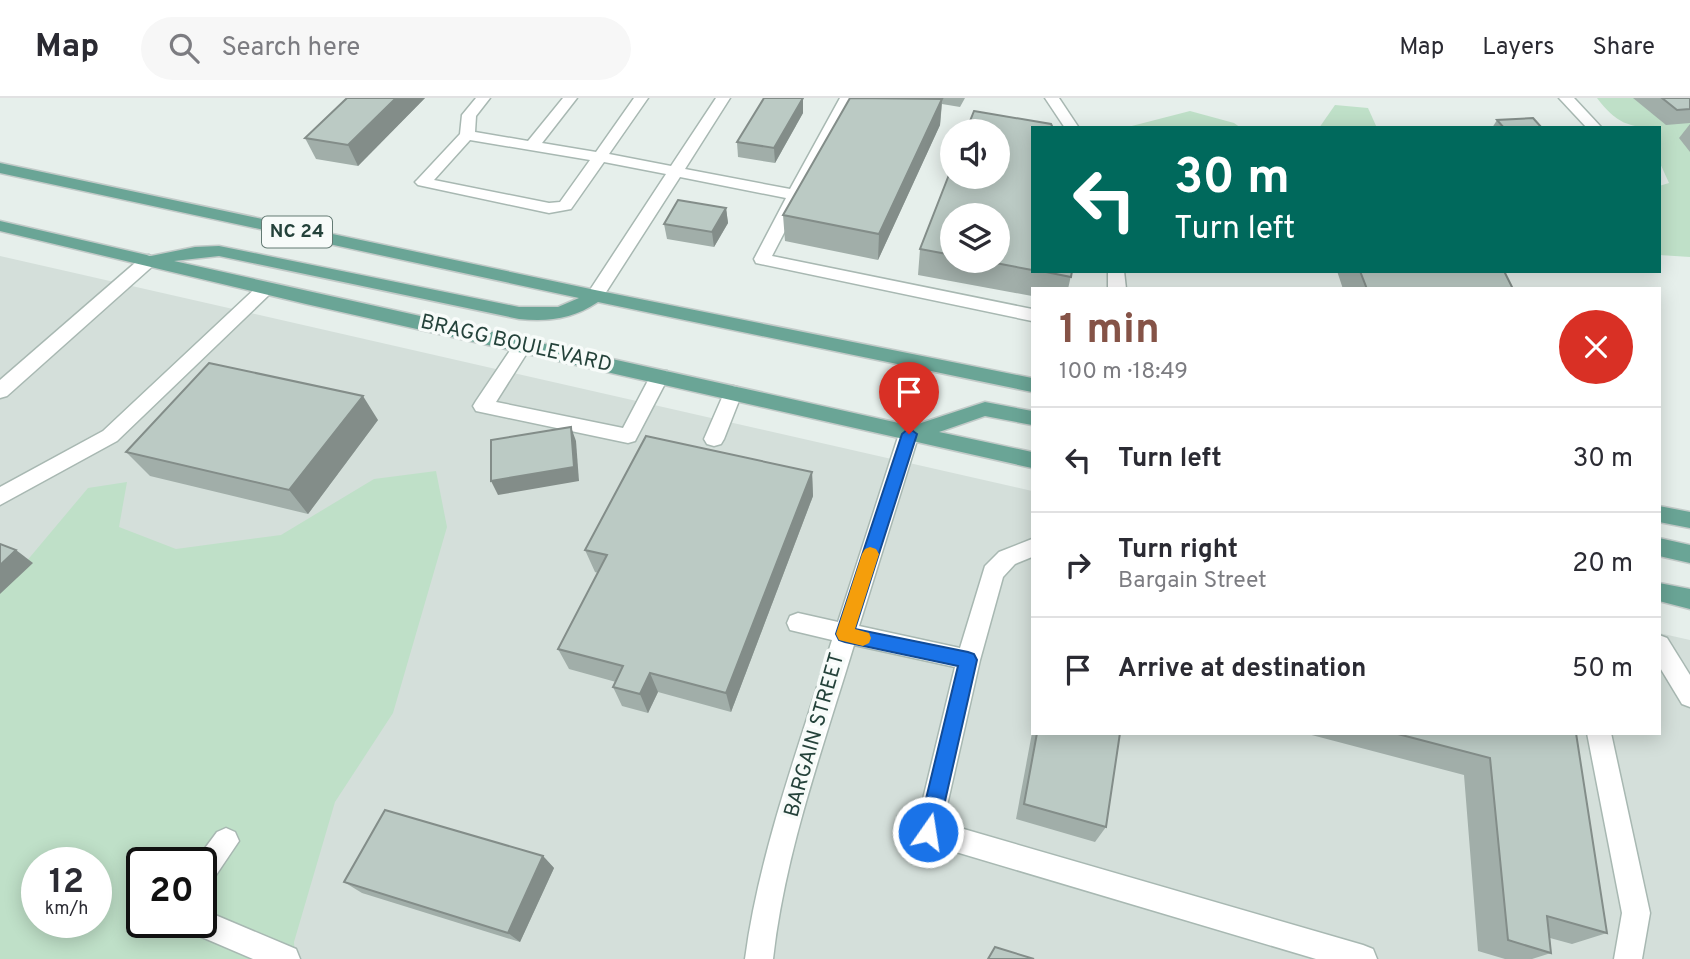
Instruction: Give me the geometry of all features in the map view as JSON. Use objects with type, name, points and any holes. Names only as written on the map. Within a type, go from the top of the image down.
[{"type":"main road","name":"NC 24","points":[[0,167],[594,296],[1031,385]]},
{"type":"main road","name":"BRAGG BOULEVARD","points":[[0,226],[1031,460]]},
{"type":"main road","points":[[149,260],[219,251],[519,313],[556,316],[577,309],[594,296]]},
{"type":"main road","points":[[909,434],[985,408],[1031,418]]},
{"type":"main road","points":[[1661,514],[1690,520]]},
{"type":"main road","points":[[1661,547],[1690,554]]},
{"type":"main road","points":[[1661,592],[1690,599]]},
{"type":"street","points":[[483,98],[469,115],[467,135],[423,182],[549,208],[565,205],[641,98]]},
{"type":"street","points":[[532,146],[570,98]]},
{"type":"street","points":[[594,296],[723,98]]},
{"type":"street","points":[[847,98],[762,259],[1031,314]]},
{"type":"street","points":[[1052,98],[1071,126]]},
{"type":"street","points":[[1566,98],[1593,126]]},
{"type":"street","points":[[467,135],[601,157],[795,195]]},
{"type":"street","points":[[0,391],[149,260]]},
{"type":"street","points":[[0,497],[110,436],[266,288]]},
{"type":"street","points":[[523,345],[483,405],[628,436],[660,376]]},
{"type":"street","points":[[714,439],[733,393]]},
{"type":"street","name":"BARGAIN STREET","points":[[759,959],[763,922],[780,855],[845,634],[909,434]]},
{"type":"street","points":[[1031,548],[1007,558],[993,573],[968,660],[928,832],[1363,959]]},
{"type":"street","points":[[798,623],[968,660]]},
{"type":"street","points":[[1661,648],[1690,696]]},
{"type":"street","points":[[1599,735],[1636,913],[1628,959]]},
{"type":"street","points":[[217,853],[226,841]]},
{"type":"street","points":[[217,929],[286,959]]},
{"type":"shaded area","points":[[0,256],[1031,491],[1031,735],[1661,735],[1661,633],[1690,640],[1690,959],[0,959]]},
{"type":"green space","points":[[1597,98],[1690,98],[1690,257],[1661,255],[1661,185],[1669,183],[1661,165],[1661,126],[1631,125],[1610,113]]},
{"type":"green space","points":[[1335,105],[1368,108],[1376,126],[1320,126]]},
{"type":"green space","points":[[1190,111],[1238,126],[1132,126]]},
{"type":"green space","points":[[436,471],[447,527],[393,713],[335,802],[294,942],[295,959],[0,959],[0,584],[20,569],[88,488],[127,482],[119,527],[176,549],[281,535],[374,479]]},
{"type":"building","points":[[347,98],[396,98],[348,145],[305,138]]},
{"type":"building","points":[[764,98],[803,98],[774,148],[737,142]]},
{"type":"building","points":[[850,98],[942,99],[879,234],[783,215]]},
{"type":"building","points":[[1662,98],[1690,98],[1690,109],[1677,110]]},
{"type":"building","points":[[974,111],[1051,124],[1052,126],[1031,126],[1031,270],[1010,266],[1010,203],[940,203],[940,253],[920,249],[943,189],[1010,189],[1010,119],[971,119]]},
{"type":"building","points":[[1533,118],[1540,126],[1502,126],[1497,120]]},
{"type":"building","points":[[678,200],[726,208],[712,232],[664,224]]},
{"type":"building","points":[[1051,273],[1072,273],[1071,277]]},
{"type":"building","points":[[1361,273],[1505,273],[1512,287],[1366,287]]},
{"type":"building","points":[[209,363],[363,396],[289,490],[126,452]]},
{"type":"building","points":[[571,427],[574,467],[491,481],[491,440]]},
{"type":"building","points":[[646,436],[812,472],[726,693],[650,673],[640,694],[613,687],[623,666],[558,649],[607,555],[585,550]]},
{"type":"building","points":[[0,544],[16,550],[0,565]]},
{"type":"building","points":[[1037,735],[1120,735],[1106,827],[1024,804]]},
{"type":"building","points":[[1402,735],[1576,735],[1607,933],[1547,916],[1551,953],[1508,940],[1490,758]]},
{"type":"building","points":[[385,810],[543,856],[508,933],[344,882]]},
{"type":"building","points":[[995,947],[1034,959],[988,959]]},
{"type":"slow traffic","points":[[863,638],[845,634],[870,554]]},
{"type":"route","points":[[909,434],[845,634],[968,660],[928,832]]}]
